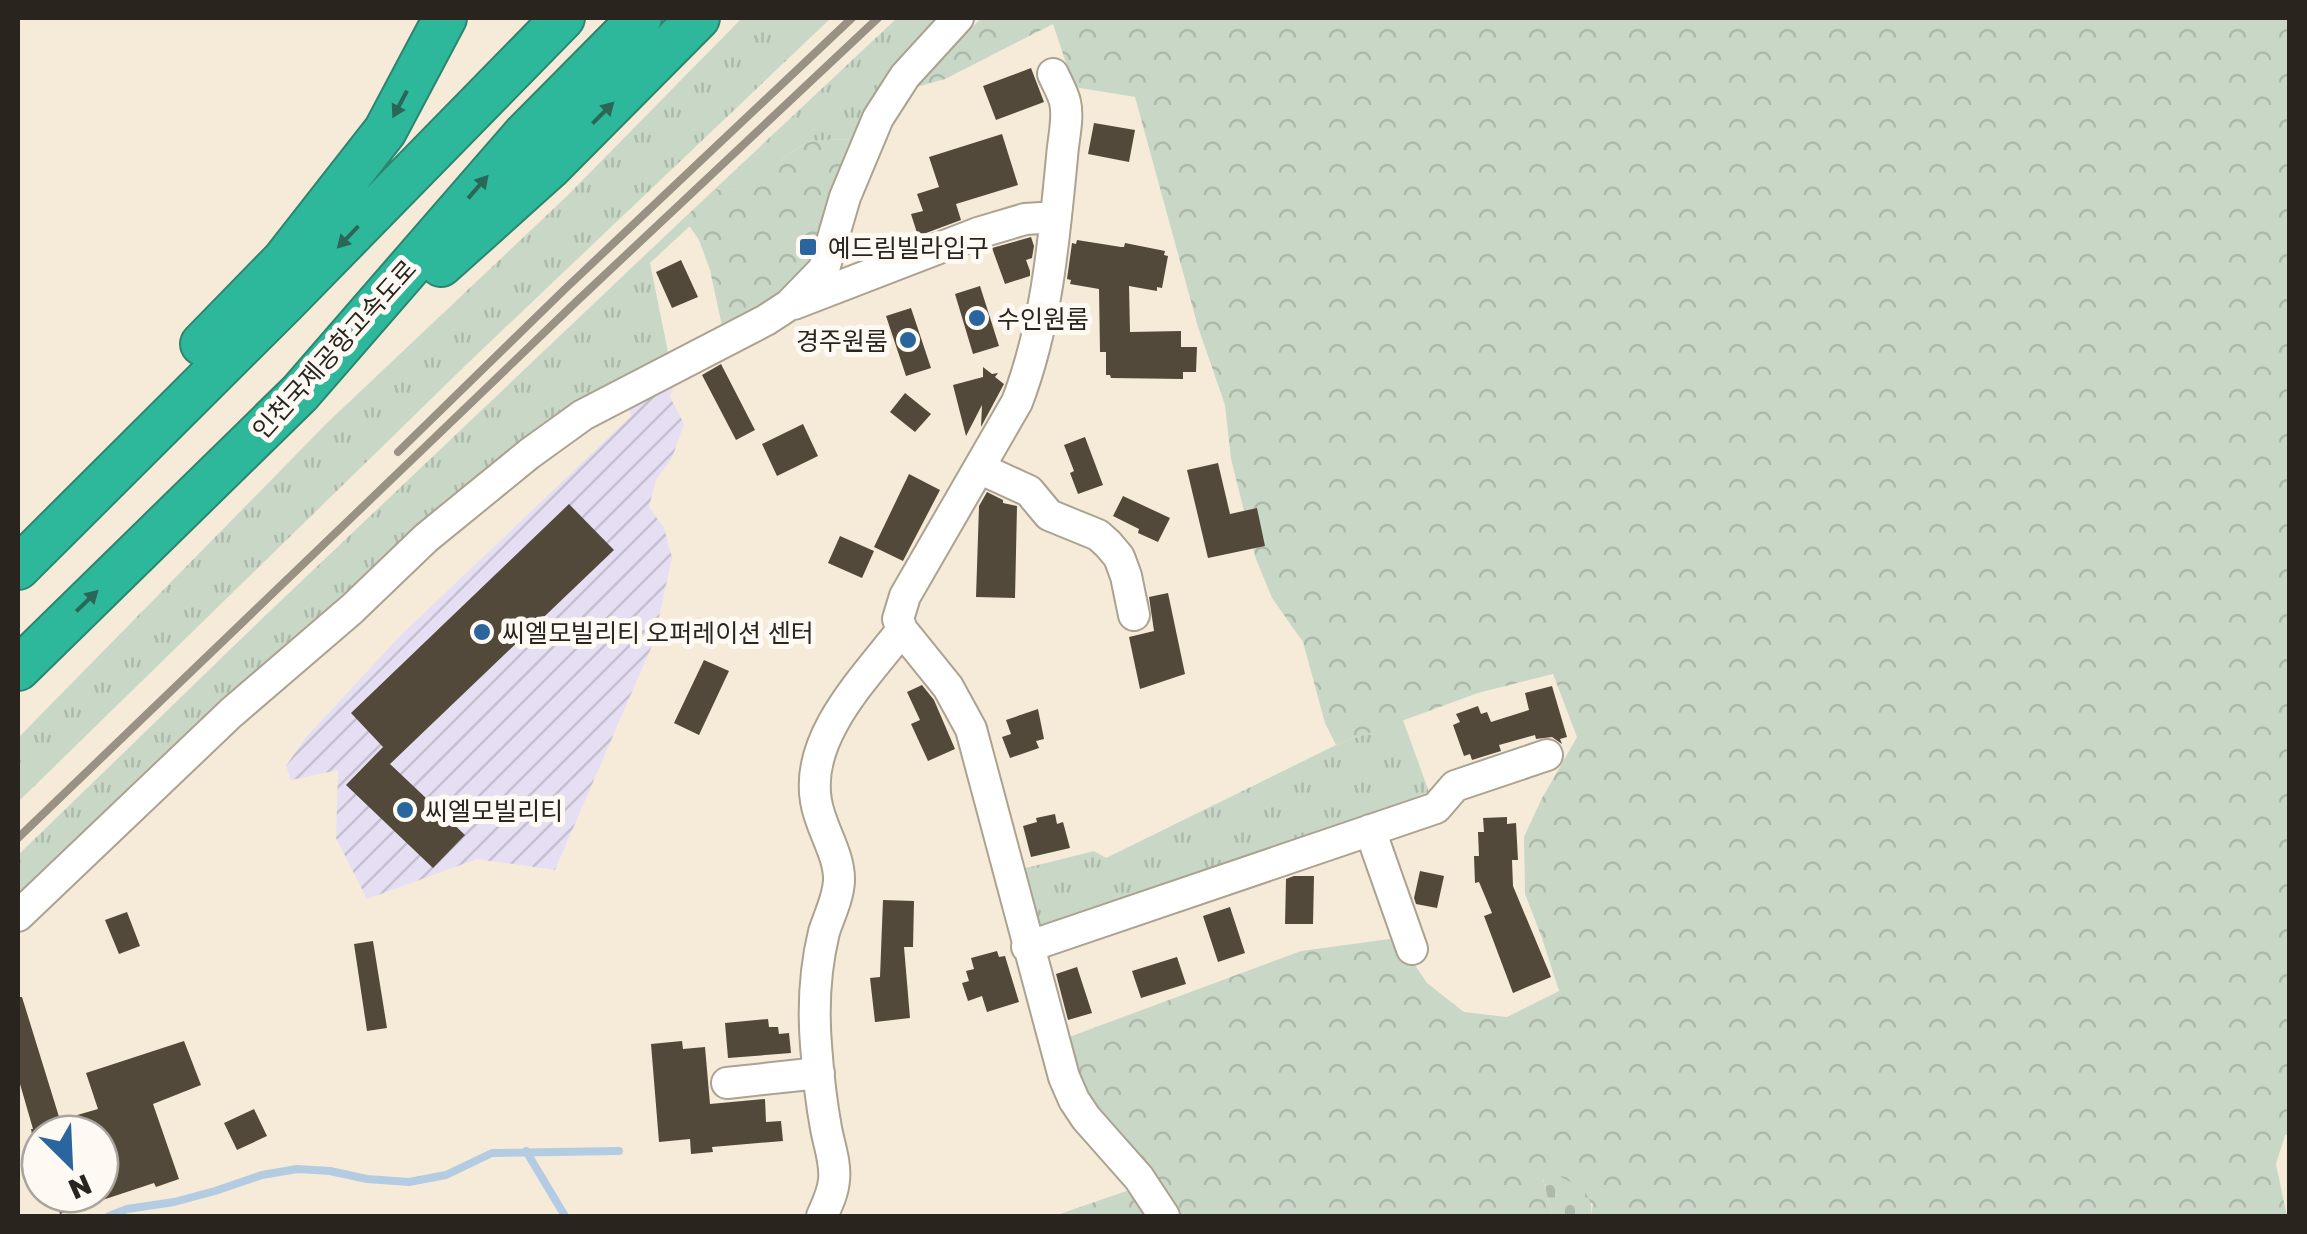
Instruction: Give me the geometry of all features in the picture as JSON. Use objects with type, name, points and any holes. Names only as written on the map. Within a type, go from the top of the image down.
[{"type":"highway","points":[[18,534],[284,260],[385,132],[446,18]]},
{"type":"highway","points":[[18,568],[563,18]]},
{"type":"highway","name":"인천국제공항고속도로","points":[[18,669],[300,392],[524,135],[640,18]]},
{"type":"highway","points":[[300,392],[549,168],[698,18]]},
{"type":"street","points":[[789,305],[824,268],[846,196],[878,118],[905,76],[958,18]]},
{"type":"street","points":[[1053,74],[1066,105],[1056,218],[1037,339],[1018,402],[905,596],[898,619],[902,630],[948,687],[970,728],[1052,1038],[1074,1100],[1164,1216]]},
{"type":"street","points":[[18,916],[231,713],[352,610],[426,538],[583,415],[789,305],[978,233],[1026,219],[1056,218]]},
{"type":"street","points":[[979,468],[1029,491],[1049,515],[1108,544],[1119,556],[1134,615]]},
{"type":"street","points":[[822,1216],[830,1198],[834,1166],[816,1046],[815,988],[821,946],[839,880],[816,806],[815,767],[830,728],[902,630]]},
{"type":"street","points":[[1028,947],[1370,830],[1441,821],[1455,786],[1547,755]]},
{"type":"street","points":[[1370,830],[1412,949]]},
{"type":"street","points":[[727,1083],[819,1073]]},
{"type":"shaded area","points":[[677,376],[670,397],[684,424],[672,458],[656,480],[649,507],[664,528],[672,557],[654,641],[555,870],[477,859],[367,899],[336,838],[338,770],[291,780],[286,766],[306,737],[401,635],[631,416],[627,403]]},
{"type":"green space","points":[[742,18],[831,18],[468,363],[18,802],[18,738],[328,422],[566,197]]},
{"type":"green space","points":[[897,18],[939,18],[883,83],[852,139],[810,142],[739,188],[715,189]]},
{"type":"green space","points":[[982,18],[2289,18],[2290,1134],[2285,1135],[2276,1164],[2287,1216],[1591,1216],[1593,1204],[1543,1179],[1552,1216],[1171,1216],[1090,1111],[1061,1040],[1301,951],[1397,938],[1427,983],[1464,1012],[1507,1017],[1559,991],[1525,894],[1524,837],[1577,737],[1553,674],[1478,693],[1336,745],[1325,723],[1303,642],[1272,598],[1256,559],[1231,459],[1225,405],[1198,327],[1135,97],[1074,87],[1053,24],[945,79],[917,87],[955,42]]},
{"type":"green space","points":[[852,139],[829,206],[822,243],[800,283],[729,329],[722,326],[710,270],[699,240],[684,218],[715,189],[727,190],[751,182],[805,144]]},
{"type":"green space","points":[[684,218],[690,226],[650,263],[669,357],[559,419],[18,902],[18,855]]},
{"type":"green space","points":[[1403,720],[1429,792],[1062,926],[1037,924],[1018,870],[1094,851],[1106,858],[1336,745]]},
{"type":"green space","points":[[1553,1173],[1586,1194],[1591,1216],[1552,1216],[1543,1178]]},
{"type":"green space","points":[[1138,1187],[1158,1216],[1054,1216]]},
{"type":"building","points":[[1031,68],[1044,102],[996,120],[983,86]]},
{"type":"building","points":[[1094,123],[1135,130],[1129,162],[1088,154]]},
{"type":"building","points":[[1002,134],[1018,185],[956,204],[961,220],[918,236],[911,214],[923,211],[917,194],[939,187],[929,157]]},
{"type":"building","points":[[1031,237],[1032,258],[1026,260],[1030,276],[1005,284],[992,248]]},
{"type":"building","points":[[1077,240],[1165,251],[1168,256],[1162,288],[1157,287],[1157,291],[1129,286],[1130,332],[1181,331],[1181,347],[1197,347],[1196,372],[1183,372],[1183,379],[1106,375],[1106,352],[1100,352],[1099,289],[1070,284],[1067,279],[1072,243]]},
{"type":"building","points":[[681,260],[698,297],[672,308],[656,272]]},
{"type":"building","points":[[980,286],[999,346],[973,354],[955,294]]},
{"type":"building","points":[[911,308],[931,368],[906,376],[886,316]]},
{"type":"building","points":[[721,364],[755,430],[736,440],[702,375]]},
{"type":"building","points":[[983,367],[992,374],[998,373],[995,377],[1004,384],[981,427],[982,405],[966,436],[953,385],[983,377]]},
{"type":"building","points":[[905,393],[931,414],[915,432],[890,412]]},
{"type":"building","points":[[803,424],[818,456],[777,476],[762,444]]},
{"type":"building","points":[[1085,437],[1103,485],[1078,494],[1064,445]]},
{"type":"building","points":[[1218,463],[1230,514],[1257,508],[1265,546],[1208,558],[1187,470]]},
{"type":"building","points":[[909,474],[940,490],[903,561],[874,547]]},
{"type":"building","points":[[987,492],[1003,503],[1017,506],[1015,598],[976,597],[979,506]]},
{"type":"building","points":[[1123,496],[1170,518],[1158,542],[1113,516]]},
{"type":"building","name":"씨엘모빌리티 오퍼레이션 센터","points":[[569,504],[614,550],[390,764],[465,835],[433,868],[346,785],[383,747],[351,713]]},
{"type":"building","points":[[840,536],[874,551],[862,578],[828,563]]},
{"type":"building","points":[[1168,593],[1185,674],[1140,689],[1129,637],[1154,631],[1149,597]]},
{"type":"building","points":[[704,660],[729,671],[699,735],[674,723]]},
{"type":"building","points":[[922,685],[934,700],[955,749],[928,761],[911,724],[920,720],[907,692]]},
{"type":"building","points":[[1552,686],[1567,737],[1560,739],[1562,744],[1552,737],[1536,739],[1535,735],[1499,745],[1501,751],[1472,760],[1470,754],[1464,756],[1453,725],[1460,722],[1456,714],[1478,706],[1481,714],[1487,712],[1491,722],[1529,710],[1525,693]]},
{"type":"building","points":[[1038,709],[1044,739],[1036,741],[1039,748],[1010,758],[1002,737],[1011,734],[1006,720]]},
{"type":"building","points":[[1055,814],[1057,824],[1063,822],[1070,848],[1031,857],[1023,826]]},
{"type":"building","points":[[1507,817],[1507,824],[1516,823],[1518,860],[1512,860],[1513,886],[1551,977],[1513,993],[1484,916],[1492,913],[1479,882],[1475,883],[1474,856],[1479,856],[1478,832],[1484,832],[1483,818]]},
{"type":"building","points":[[1420,871],[1444,876],[1437,908],[1416,904]]},
{"type":"building","points":[[1314,876],[1313,924],[1285,924],[1286,879]]},
{"type":"building","points":[[883,900],[914,901],[913,947],[904,947],[910,1018],[875,1022],[870,978],[880,977]]},
{"type":"building","points":[[1230,907],[1245,953],[1218,962],[1203,916]]},
{"type":"building","points":[[127,912],[140,946],[119,954],[105,920]]},
{"type":"building","points":[[373,941],[387,1028],[367,1031],[354,944]]},
{"type":"building","points":[[997,951],[999,957],[1005,956],[1019,1002],[987,1012],[982,996],[968,1001],[962,983],[969,981],[966,971],[974,969],[971,958]]},
{"type":"building","points":[[1177,957],[1186,984],[1141,998],[1132,971]]},
{"type":"building","points":[[1077,967],[1092,1013],[1068,1020],[1056,974]]},
{"type":"building","points":[[18,997],[22,997],[58,1114],[29,1114],[18,1077]]},
{"type":"building","points":[[768,1019],[769,1027],[778,1027],[779,1034],[789,1033],[791,1053],[728,1058],[725,1023]]},
{"type":"building","points":[[184,1041],[201,1085],[153,1104],[179,1179],[156,1187],[154,1183],[120,1194],[120,1114],[81,1114],[98,1109],[86,1073]]},
{"type":"building","points":[[682,1041],[683,1049],[705,1047],[710,1104],[765,1099],[766,1122],[781,1121],[783,1141],[712,1147],[713,1152],[691,1154],[690,1139],[659,1142],[651,1044]]},
{"type":"building","points":[[254,1109],[267,1136],[237,1150],[224,1123]]},
{"type":"waterway","points":[[526,1151],[565,1216]]},
{"type":"waterway","points":[[109,1216],[297,1169],[409,1182],[446,1175],[492,1153],[619,1151]]},
{"type":"railway","points":[[398,452],[852,18]]},
{"type":"railway","points":[[18,838],[878,18]]},
{"type":"place","name":"예드림빌라입구","points":[[808,247]]},
{"type":"place","name":"수인원룸","points":[[977,318]]},
{"type":"place","name":"경주원룸","points":[[908,340]]},
{"type":"place","name":"씨엘모빌리티 오퍼레이션 센터","points":[[482,632]]},
{"type":"place","name":"씨엘모빌리티","points":[[405,810]]}]
